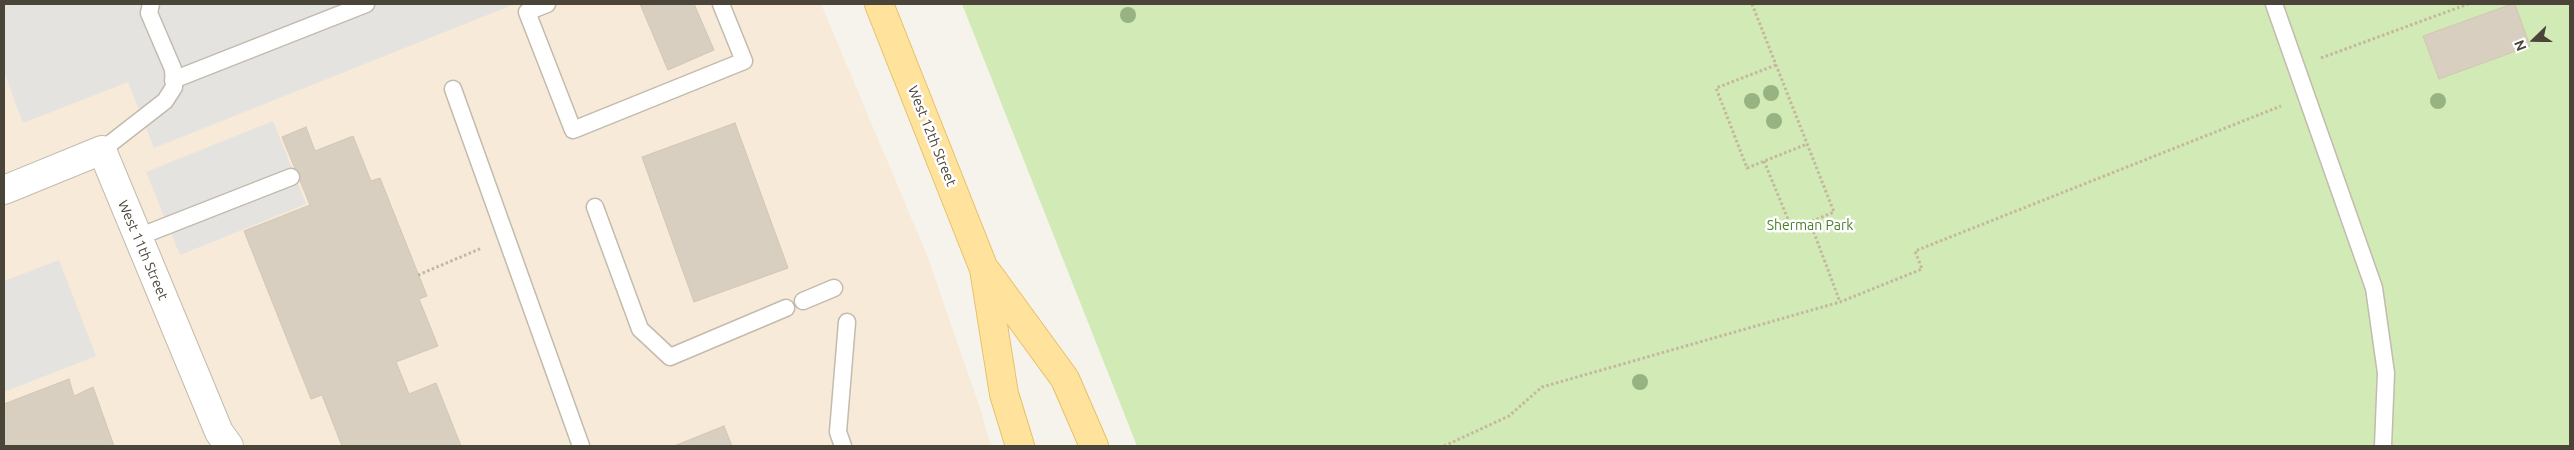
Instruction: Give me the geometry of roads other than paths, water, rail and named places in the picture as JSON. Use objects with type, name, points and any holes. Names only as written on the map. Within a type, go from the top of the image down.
[{"type":"main road","name":"West 12th Street","points":[[879,4],[984,269],[1004,394],[1020,446]]},
{"type":"main road","name":"West 12th Street","points":[[984,269],[1065,379],[1094,446]]},
{"type":"street","points":[[4,190],[102,150]]},
{"type":"street","name":"West 11th Street","points":[[102,150],[219,432],[229,446]]},
{"type":"lane","points":[[102,150],[165,101],[174,87],[173,69],[149,13],[151,4]]},
{"type":"lane","points":[[173,80],[366,4]]},
{"type":"lane","points":[[547,4],[527,12],[574,130],[744,61],[721,4]]},
{"type":"lane","points":[[2274,4],[2374,288],[2386,373],[2383,446]]},
{"type":"lane","points":[[453,89],[581,446]]},
{"type":"lane","points":[[138,237],[291,177]]},
{"type":"lane","points":[[595,207],[640,329],[670,357],[786,308]]},
{"type":"lane","points":[[803,301],[834,288]]},
{"type":"lane","points":[[843,446],[838,432],[847,322]]},
{"type":"park label","name":"Sherman Park","points":[[1810,225]]}]
